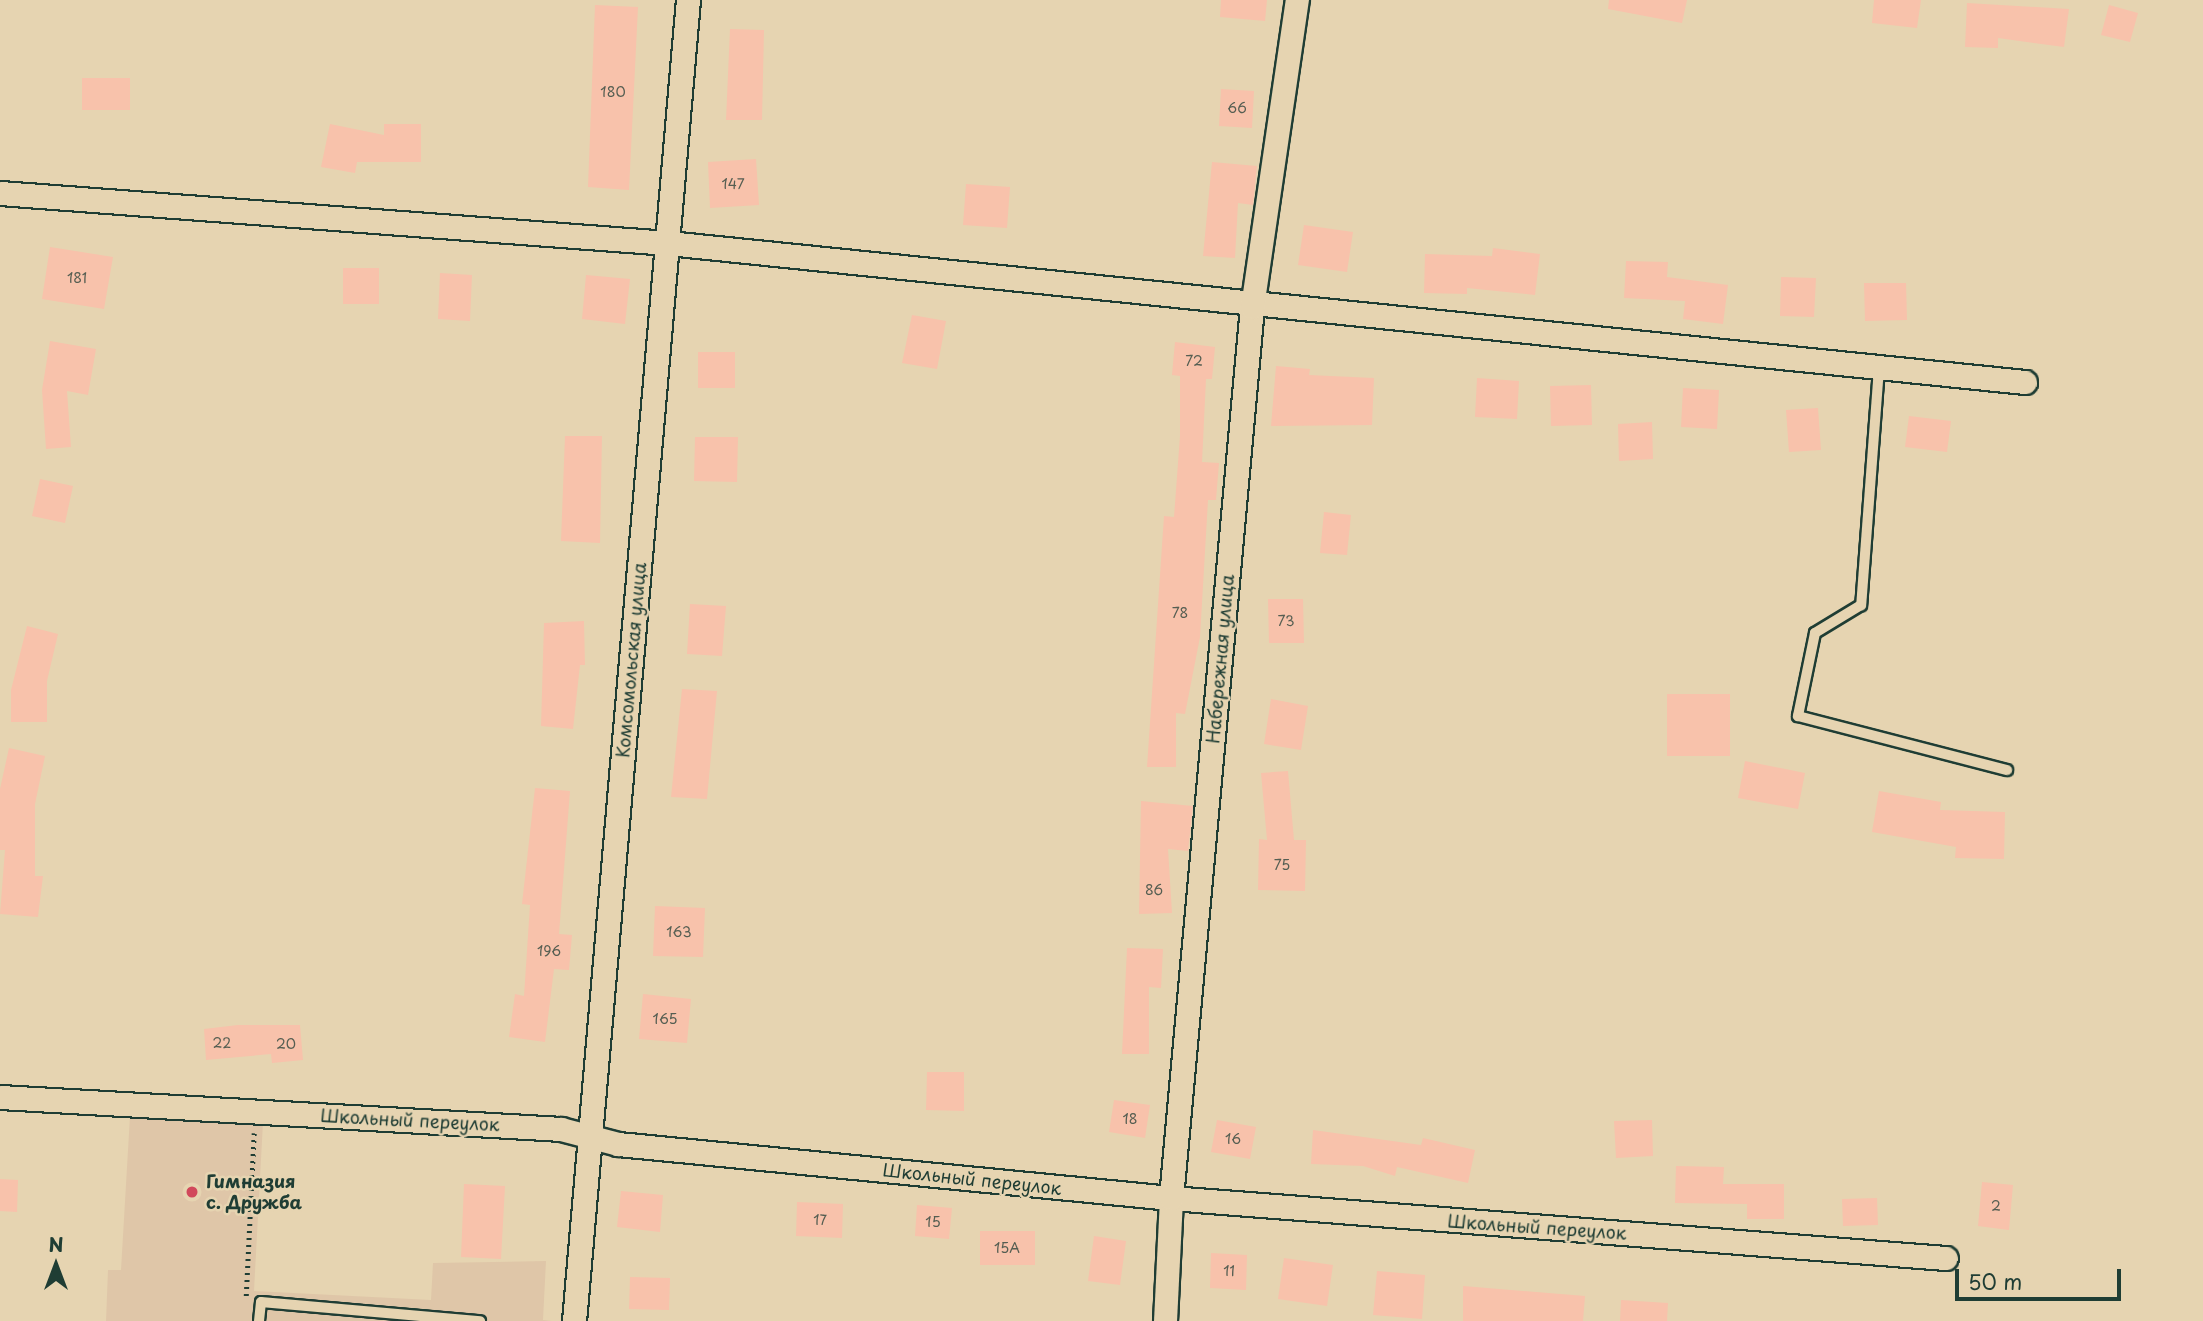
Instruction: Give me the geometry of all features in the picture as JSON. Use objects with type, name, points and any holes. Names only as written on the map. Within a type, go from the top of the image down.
[{"type":"street","name":"Комсомольская улица","points":[[574,1321],[688,0]]},
{"type":"street","name":"Набережная улица","points":[[1165,1321],[1171,1198],[1252,307],[1297,0]]},
{"type":"street","points":[[0,193],[668,243],[1252,307],[2025,382]]},
{"type":"street","name":"Школьный переулок","points":[[0,1097],[561,1129],[618,1144],[1171,1198],[1946,1258]]},
{"type":"lane","points":[[1879,368],[1861,605],[1815,634],[1798,716],[2007,770]]},
{"type":"lane","points":[[259,1321],[261,1302],[480,1321]]},
{"type":"path","points":[[255,1122],[246,1300],[261,1302]]},
{"type":"shaded area","name":"Гимназия с. Дружба","points":[[130,1116],[263,1122],[254,1291],[431,1300],[433,1263],[546,1261],[543,1320],[552,1321],[106,1321],[108,1270],[121,1270]]},
{"type":"building","points":[[1221,0],[1267,0],[1265,21],[1220,17]]},
{"type":"building","points":[[1609,0],[1687,0],[1682,23],[1608,9]]},
{"type":"building","points":[[1874,0],[1921,0],[1917,28],[1872,23]]},
{"type":"building","points":[[1967,3],[2069,9],[2064,47],[1998,38],[1998,48],[1965,47]]},
{"type":"building","points":[[595,5],[638,7],[629,190],[588,187]]},
{"type":"building","points":[[2109,5],[2138,13],[2130,42],[2101,35]]},
{"type":"building","points":[[730,29],[764,30],[762,120],[726,120]]},
{"type":"building","points":[[82,78],[130,78],[130,110],[82,110]]},
{"type":"building","points":[[1221,89],[1254,91],[1252,128],[1219,126]]},
{"type":"building","points":[[330,124],[384,135],[384,124],[421,124],[421,162],[357,162],[355,173],[321,167]]},
{"type":"building","points":[[756,159],[759,205],[710,208],[708,162]]},
{"type":"building","points":[[1212,162],[1257,166],[1253,205],[1238,203],[1235,258],[1203,256]]},
{"type":"building","points":[[966,184],[1010,187],[1007,228],[963,225]]},
{"type":"building","points":[[1304,225],[1353,232],[1347,272],[1298,265]]},
{"type":"building","points":[[50,247],[113,257],[104,309],[42,299]]},
{"type":"building","points":[[1493,248],[1540,254],[1535,295],[1467,288],[1467,294],[1424,293],[1425,254],[1492,256]]},
{"type":"building","points":[[1626,261],[1668,262],[1667,277],[1728,285],[1723,324],[1683,319],[1685,301],[1624,298]]},
{"type":"building","points":[[343,268],[379,268],[379,304],[343,304]]},
{"type":"building","points":[[440,273],[472,275],[470,321],[438,319]]},
{"type":"building","points":[[586,275],[630,279],[625,324],[582,319]]},
{"type":"building","points":[[1781,277],[1816,278],[1814,317],[1780,316]]},
{"type":"building","points":[[1864,283],[1906,283],[1907,320],[1865,321]]},
{"type":"building","points":[[912,315],[946,321],[937,369],[902,363]]},
{"type":"building","points":[[50,341],[96,349],[88,395],[67,391],[71,447],[46,449],[42,390]]},
{"type":"building","points":[[1175,342],[1215,347],[1212,379],[1206,379],[1202,462],[1219,463],[1216,500],[1208,500],[1200,637],[1185,714],[1176,713],[1176,767],[1147,767],[1164,516],[1174,517],[1180,436],[1180,376],[1172,375]]},
{"type":"building","points":[[698,352],[735,352],[735,388],[698,388]]},
{"type":"building","points":[[1276,366],[1310,369],[1309,375],[1374,378],[1372,425],[1271,426]]},
{"type":"building","points":[[1477,378],[1519,381],[1517,419],[1475,417]]},
{"type":"building","points":[[1591,385],[1592,425],[1551,426],[1550,386]]},
{"type":"building","points":[[1683,388],[1719,390],[1717,429],[1681,427]]},
{"type":"building","points":[[1818,408],[1821,450],[1789,452],[1786,410]]},
{"type":"building","points":[[1909,416],[1951,421],[1947,452],[1905,447]]},
{"type":"building","points":[[1652,422],[1653,459],[1619,461],[1618,424]]},
{"type":"building","points":[[565,436],[602,436],[600,543],[561,541]]},
{"type":"building","points":[[695,437],[738,437],[737,482],[694,481]]},
{"type":"building","points":[[40,479],[73,486],[65,523],[32,516]]},
{"type":"building","points":[[1324,512],[1351,515],[1347,555],[1320,553]]},
{"type":"building","points":[[1268,599],[1303,599],[1304,643],[1269,643]]},
{"type":"building","points":[[690,604],[726,606],[722,656],[687,654]]},
{"type":"building","points":[[584,621],[585,665],[580,665],[573,729],[541,726],[544,623]]},
{"type":"building","points":[[27,626],[58,634],[47,681],[47,722],[11,722],[11,690]]},
{"type":"building","points":[[682,689],[717,691],[707,799],[671,797]]},
{"type":"building","points":[[1667,694],[1730,694],[1730,756],[1667,756]]},
{"type":"building","points":[[1271,699],[1308,706],[1301,750],[1264,744]]},
{"type":"building","points":[[9,748],[45,756],[35,804],[35,876],[43,876],[38,917],[0,914],[5,850],[0,850],[0,789]]},
{"type":"building","points":[[1745,761],[1805,773],[1798,809],[1738,798]]},
{"type":"building","points":[[1288,771],[1294,840],[1306,840],[1305,891],[1258,890],[1259,839],[1267,840],[1261,773]]},
{"type":"building","points":[[535,788],[570,791],[559,934],[572,935],[569,970],[554,969],[545,1042],[509,1037],[515,994],[524,996],[530,905],[522,904]]},
{"type":"building","points":[[1879,791],[1941,802],[1940,810],[2005,812],[2004,859],[1955,858],[1956,847],[1872,832]]},
{"type":"building","points":[[1141,801],[1193,806],[1188,851],[1168,849],[1172,913],[1139,914]]},
{"type":"building","points":[[655,906],[705,908],[703,957],[653,956]]},
{"type":"building","points":[[1127,948],[1163,949],[1161,988],[1149,987],[1149,1054],[1122,1054]]},
{"type":"building","points":[[643,994],[691,999],[687,1043],[639,1039]]},
{"type":"building","points":[[238,1025],[300,1025],[303,1060],[272,1063],[271,1054],[206,1060],[204,1029]]},
{"type":"building","points":[[927,1072],[964,1072],[964,1111],[926,1110]]},
{"type":"building","points":[[1114,1100],[1150,1105],[1145,1138],[1109,1132]]},
{"type":"building","points":[[1217,1120],[1256,1127],[1250,1159],[1211,1152]]},
{"type":"building","points":[[1652,1120],[1653,1156],[1616,1158],[1614,1121]]},
{"type":"building","points":[[1313,1130],[1421,1145],[1423,1138],[1475,1150],[1468,1183],[1397,1167],[1395,1176],[1363,1166],[1311,1164]]},
{"type":"building","points":[[1676,1166],[1724,1167],[1723,1184],[1784,1184],[1784,1219],[1747,1219],[1747,1204],[1675,1203]]},
{"type":"building","points":[[0,1179],[18,1180],[17,1212],[0,1211]]},
{"type":"building","points":[[1982,1182],[2013,1185],[2009,1230],[1978,1226]]},
{"type":"building","points":[[464,1184],[505,1186],[501,1259],[461,1257]]},
{"type":"building","points":[[621,1191],[663,1195],[660,1232],[617,1227]]},
{"type":"building","points":[[1877,1198],[1878,1225],[1843,1226],[1842,1199]]},
{"type":"building","points":[[797,1202],[843,1204],[842,1238],[796,1236]]},
{"type":"building","points":[[917,1205],[952,1208],[949,1239],[915,1236]]},
{"type":"building","points":[[980,1231],[1035,1231],[1035,1265],[980,1265]]},
{"type":"building","points":[[1094,1236],[1126,1241],[1120,1285],[1088,1281]]},
{"type":"building","points":[[1211,1253],[1247,1255],[1246,1290],[1210,1288]]},
{"type":"building","points":[[1284,1258],[1333,1265],[1327,1306],[1278,1299]]},
{"type":"building","points":[[1377,1271],[1425,1275],[1422,1319],[1373,1315]]},
{"type":"building","points":[[630,1277],[670,1278],[669,1310],[629,1309]]},
{"type":"building","points":[[1463,1286],[1585,1296],[1583,1321],[1463,1321]]},
{"type":"building","points":[[1621,1300],[1668,1303],[1667,1321],[1620,1321]]},
{"type":"place","name":"Гимназия с. Дружба","points":[[192,1192]]}]
